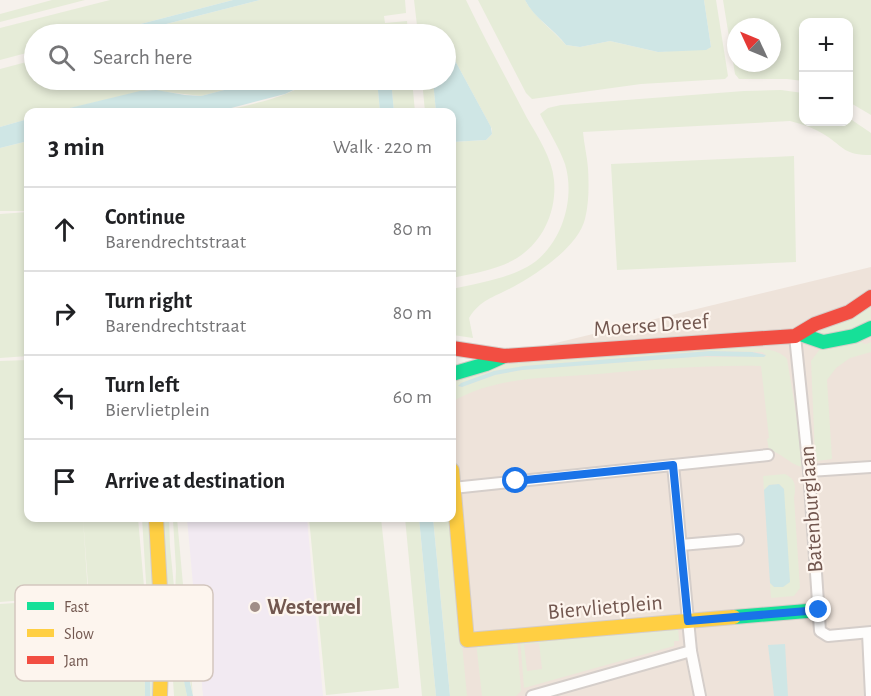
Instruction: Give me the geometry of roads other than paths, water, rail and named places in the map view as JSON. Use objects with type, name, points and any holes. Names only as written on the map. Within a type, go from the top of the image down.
[{"type":"street","name":"Moerse Dreef","points":[[798,335],[815,324],[849,312],[871,297]]},
{"type":"street","name":"Moerse Dreef","points":[[456,349],[504,356],[798,335],[823,342],[854,336],[871,328]]},
{"type":"street","name":"Batenburglaan","points":[[798,335],[820,631],[828,636],[869,632]]},
{"type":"street","name":"Moerse Dreef","points":[[456,373],[504,356]]},
{"type":"street","points":[[456,488],[768,455]]},
{"type":"street","points":[[673,465],[691,651],[700,696]]},
{"type":"street","points":[[809,471],[871,467]]},
{"type":"street","name":"Biervlietplein","points":[[456,521],[467,640],[819,610]]},
{"type":"street","points":[[156,522],[160,585]]},
{"type":"street","points":[[681,545],[738,540]]},
{"type":"street","points":[[869,632],[871,696]]},
{"type":"street","points":[[532,696],[691,651]]},
{"type":"street","points":[[160,681],[160,696]]},
{"type":"street","points":[[169,681],[170,696]]},
{"type":"water","points":[[233,0],[260,0],[166,24],[141,24]]},
{"type":"water","points":[[525,0],[704,0],[711,47],[706,50],[658,52],[610,41],[580,47],[566,45]]},
{"type":"water","points":[[456,62],[491,127],[492,134],[486,140],[456,142],[456,108],[436,108],[434,90],[456,90]]},
{"type":"water","points":[[156,90],[201,96],[224,90],[293,90],[231,108],[70,108],[140,91]]},
{"type":"water","points":[[378,90],[392,90],[394,108],[380,108]]},
{"type":"water","points":[[24,120],[24,142],[0,148],[0,127]]},
{"type":"water","points":[[710,351],[752,352],[766,355],[764,357],[707,356],[522,370],[495,375],[462,387],[458,386],[494,371],[524,366]]},
{"type":"water","points":[[779,484],[784,489],[790,582],[783,587],[774,587],[770,583],[764,490],[769,485]]},
{"type":"water","points":[[419,522],[433,522],[450,696],[436,696]]},
{"type":"water","points":[[785,644],[788,696],[774,696],[768,645]]},
{"type":"water","points":[[145,681],[150,681],[150,696],[145,696]]},
{"type":"water","points":[[184,681],[190,681],[193,696],[187,696]]},
{"type":"place","name":"Westerwel","points":[[255,607]]}]
